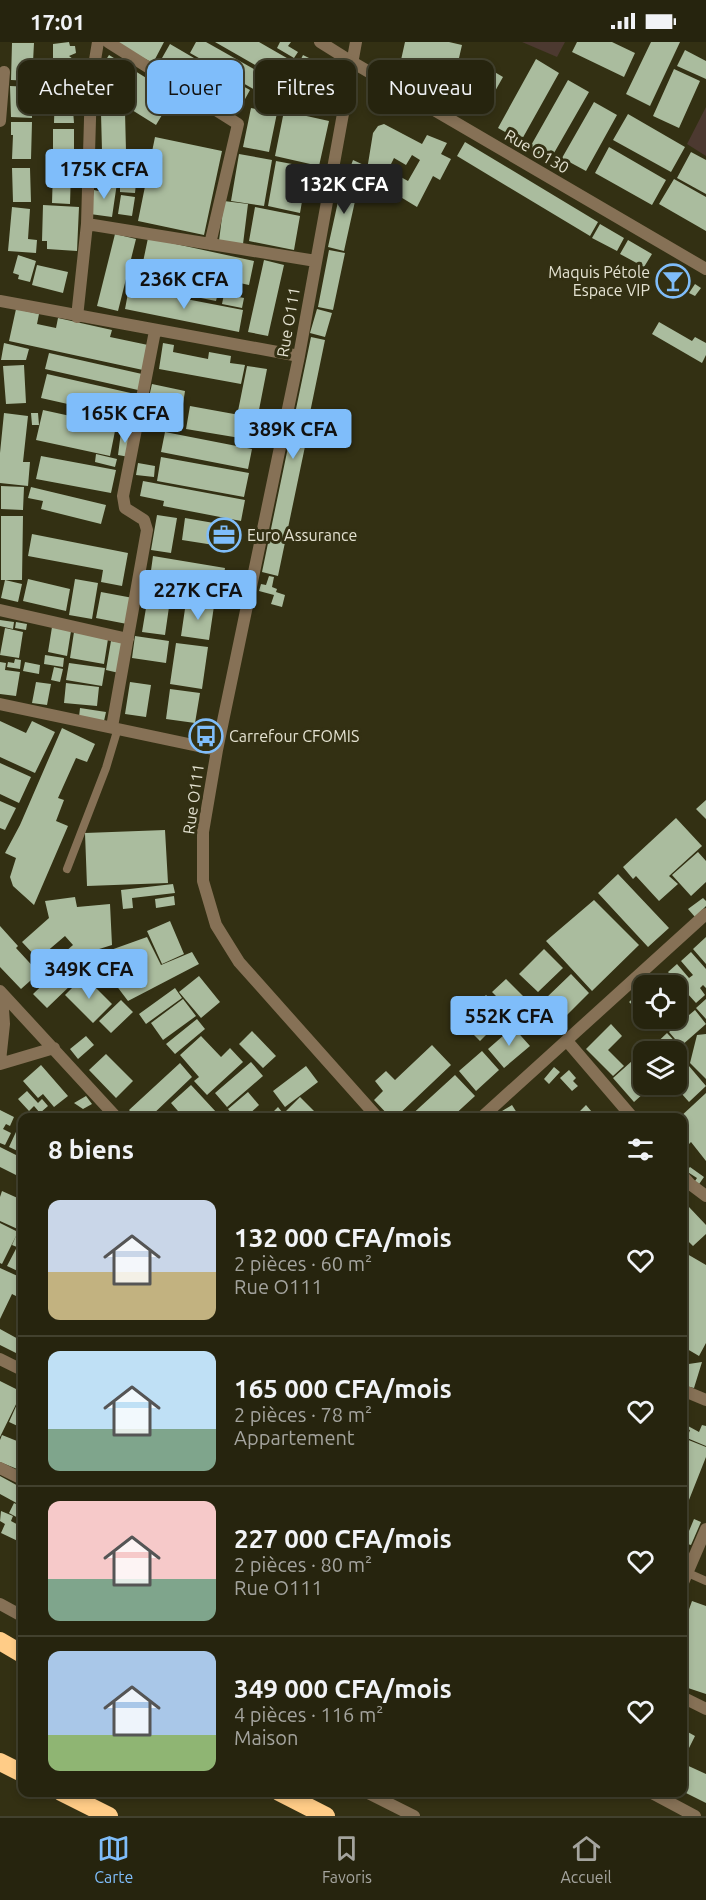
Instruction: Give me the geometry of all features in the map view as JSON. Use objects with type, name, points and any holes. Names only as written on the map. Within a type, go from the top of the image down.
[{"type":"highway","points":[[0,1641],[18,1652]]},
{"type":"highway","points":[[0,1655],[18,1664]]},
{"type":"highway","points":[[0,1762],[18,1771]]},
{"type":"highway","points":[[0,1770],[18,1777]]},
{"type":"highway","points":[[67,1797],[92,1807]]},
{"type":"highway","points":[[72,1797],[109,1816]]},
{"type":"highway","points":[[289,1797],[326,1816]]},
{"type":"street","points":[[77,317],[87,224],[91,84],[98,42]]},
{"type":"street","points":[[108,42],[238,124],[210,244]]},
{"type":"street","name":"Rue O130","points":[[320,42],[349,60]]},
{"type":"street","name":"Rue O111","points":[[352,60],[356,42]]},
{"type":"street","name":"Rue O130","points":[[356,64],[706,270]]},
{"type":"street","points":[[0,121],[4,72]]},
{"type":"street","name":"Rue O111","points":[[343,114],[299,356],[217,750],[203,831],[203,881],[216,925],[239,962],[374,1113]]},
{"type":"street","points":[[87,224],[316,261]]},
{"type":"street","points":[[0,301],[77,317],[299,356]]},
{"type":"street","points":[[116,727],[128,639],[147,530],[144,520],[125,508],[123,496],[155,331]]},
{"type":"street","points":[[0,610],[128,639]]},
{"type":"street","points":[[0,704],[217,750]]},
{"type":"street","points":[[487,1113],[706,914]]},
{"type":"street","points":[[1,992],[4,1024],[0,1063],[54,1048]]},
{"type":"street","points":[[1,992],[112,1113]]},
{"type":"street","points":[[567,1041],[629,1113]]},
{"type":"street","points":[[687,1179],[706,1196]]},
{"type":"street","points":[[0,1359],[18,1368]]},
{"type":"street","points":[[687,1392],[706,1400]]},
{"type":"street","points":[[0,1468],[18,1477]]},
{"type":"street","points":[[687,1574],[706,1529]]},
{"type":"street","points":[[0,1604],[18,1614]]},
{"type":"street","points":[[687,1700],[706,1709]]},
{"type":"street","points":[[376,1797],[414,1816]]},
{"type":"street","points":[[659,1797],[695,1816]]},
{"type":"lane","points":[[67,869],[106,768],[116,727]]},
{"type":"lane","points":[[687,1579],[706,1581]]},
{"type":"shaded area","points":[[522,42],[565,42],[557,57]]},
{"type":"shaded area","points":[[706,107],[706,156],[687,144]]},
{"type":"building","points":[[69,42],[70,46],[75,46],[76,53],[69,56],[73,60],[53,60],[53,44]]},
{"type":"building","points":[[113,42],[164,42],[155,60],[147,60]]},
{"type":"building","points":[[196,42],[206,42],[238,60],[202,60],[190,53]]},
{"type":"building","points":[[215,42],[259,42],[290,60],[255,60],[255,65]]},
{"type":"building","points":[[280,42],[291,42],[288,46],[298,52],[294,58],[277,48]]},
{"type":"building","points":[[405,42],[449,42],[462,45],[459,60],[401,60]]},
{"type":"building","points":[[577,42],[612,42],[635,53],[624,77],[572,52]]},
{"type":"building","points":[[651,42],[680,42],[650,106],[626,94]]},
{"type":"building","points":[[12,43],[34,43],[33,60],[18,60],[18,80],[11,80]]},
{"type":"building","points":[[170,44],[197,60],[161,60]]},
{"type":"building","points":[[685,50],[706,61],[706,79],[677,66]]},
{"type":"building","points":[[109,55],[117,60],[106,60]]},
{"type":"building","points":[[303,55],[313,60],[300,60]]},
{"type":"building","points":[[536,59],[559,73],[521,141],[498,128]]},
{"type":"building","points":[[243,63],[255,70],[255,90],[243,83]]},
{"type":"building","points":[[674,69],[700,81],[679,128],[653,116]]},
{"type":"building","points":[[135,71],[147,78],[147,114],[163,114],[156,125],[135,112]]},
{"type":"building","points":[[494,72],[503,77],[494,93]]},
{"type":"building","points":[[568,80],[589,92],[550,160],[529,149]]},
{"type":"building","points":[[10,86],[18,86],[18,114],[32,114],[32,118],[11,117]]},
{"type":"building","points":[[243,86],[250,90],[243,103]]},
{"type":"building","points":[[594,102],[617,115],[586,171],[562,158]]},
{"type":"building","points":[[251,108],[255,109],[255,114],[277,114],[269,152],[243,147]]},
{"type":"building","points":[[54,114],[73,114],[74,123],[54,123]]},
{"type":"building","points":[[101,114],[125,114],[126,151],[102,151]]},
{"type":"building","points":[[283,114],[298,114],[329,121],[319,166],[275,156]]},
{"type":"building","points":[[628,114],[685,147],[671,172],[613,140]]},
{"type":"building","points":[[11,122],[32,122],[31,159],[12,159]]},
{"type":"building","points":[[384,124],[422,144],[427,135],[447,143],[441,154],[451,159],[440,180],[433,176],[417,207],[366,176],[373,133],[378,126]],"holes":[[[412,155],[420,160],[408,181],[388,170],[394,158],[406,165]]]},
{"type":"building","points":[[53,129],[74,129],[74,161],[53,161]]},
{"type":"building","points":[[155,137],[222,151],[204,235],[138,221]]},
{"type":"building","points":[[465,142],[598,222],[590,236],[457,156]]},
{"type":"building","points":[[609,147],[666,180],[652,205],[595,173]]},
{"type":"building","points":[[691,152],[706,160],[706,194],[677,178]]},
{"type":"building","points":[[239,154],[272,160],[264,206],[231,201]]},
{"type":"building","points":[[353,160],[366,166],[362,176],[349,171]]},
{"type":"building","points":[[101,161],[131,162],[130,181],[101,180]]},
{"type":"building","points":[[276,161],[308,167],[300,213],[268,206]]},
{"type":"building","points":[[312,166],[319,168],[317,182],[308,180]]},
{"type":"building","points":[[12,168],[30,168],[31,202],[13,202]]},
{"type":"building","points":[[53,170],[71,171],[70,204],[52,203]]},
{"type":"building","points":[[343,179],[359,183],[344,251],[328,247]]},
{"type":"building","points":[[674,179],[706,197],[706,231],[659,204]]},
{"type":"building","points":[[104,181],[117,183],[112,217],[90,214],[94,190],[103,192]]},
{"type":"building","points":[[120,182],[136,183],[135,193],[120,192]]},
{"type":"building","points":[[308,183],[316,185],[314,192],[306,190]]},
{"type":"building","points":[[121,195],[135,197],[132,216],[118,214]]},
{"type":"building","points":[[224,201],[248,204],[243,244],[219,241]]},
{"type":"building","points":[[43,205],[79,207],[77,251],[47,249],[47,241],[42,241]]},
{"type":"building","points":[[12,207],[30,209],[28,239],[37,240],[36,253],[8,251]]},
{"type":"building","points":[[255,207],[300,216],[294,250],[249,241]]},
{"type":"building","points":[[600,224],[624,238],[617,251],[592,238]]},
{"type":"building","points":[[115,234],[136,239],[118,311],[97,306]]},
{"type":"building","points":[[148,238],[254,261],[249,285],[143,262]]},
{"type":"building","points":[[628,240],[652,254],[644,267],[620,254]]},
{"type":"building","points":[[329,250],[345,253],[333,310],[318,307]]},
{"type":"building","points":[[18,255],[36,261],[30,282],[18,279],[19,275],[13,273]]},
{"type":"building","points":[[264,260],[284,265],[268,336],[248,332]]},
{"type":"building","points":[[37,265],[68,272],[63,293],[32,285]]},
{"type":"building","points":[[141,265],[156,268],[154,277],[139,274]]},
{"type":"building","points":[[161,269],[193,275],[191,285],[159,279]]},
{"type":"building","points":[[669,273],[684,283],[677,294],[670,289],[672,286],[664,281]]},
{"type":"building","points":[[211,278],[224,281],[221,292],[208,289]]},
{"type":"building","points":[[155,280],[182,284],[180,294],[154,290]]},
{"type":"building","points":[[695,284],[701,288],[695,296],[689,293]]},
{"type":"building","points":[[129,288],[243,310],[239,332],[125,309]]},
{"type":"building","points":[[193,288],[218,293],[216,301],[191,296]]},
{"type":"building","points":[[224,294],[244,298],[242,308],[222,304]]},
{"type":"building","points":[[16,309],[39,314],[37,324],[56,328],[58,318],[112,330],[110,337],[148,345],[143,370],[9,341]]},
{"type":"building","points":[[317,309],[332,313],[325,337],[310,333]]},
{"type":"building","points":[[659,322],[692,341],[695,337],[706,343],[706,355],[702,363],[652,334]]},
{"type":"building","points":[[311,337],[325,340],[278,576],[262,572]]},
{"type":"building","points":[[4,343],[29,349],[26,360],[1,360]]},
{"type":"building","points":[[163,343],[174,345],[173,352],[208,359],[209,352],[231,356],[230,363],[245,365],[241,384],[159,369]]},
{"type":"building","points":[[49,353],[142,374],[138,390],[45,369]]},
{"type":"building","points":[[24,365],[26,403],[6,404],[3,366]]},
{"type":"building","points":[[247,366],[267,369],[258,415],[238,411]]},
{"type":"building","points":[[47,374],[135,394],[130,418],[41,398]]},
{"type":"building","points":[[152,384],[185,391],[183,404],[149,397]]},
{"type":"building","points":[[152,399],[180,405],[176,428],[148,422]]},
{"type":"building","points":[[190,406],[256,418],[252,440],[186,429]]},
{"type":"building","points":[[43,410],[116,426],[110,456],[36,440]]},
{"type":"building","points":[[4,413],[28,416],[23,462],[30,462],[28,486],[0,483]]},
{"type":"building","points":[[31,413],[38,413],[39,425],[32,425]]},
{"type":"building","points":[[121,432],[133,434],[129,457],[118,455]]},
{"type":"building","points":[[165,432],[252,449],[248,469],[161,452]]},
{"type":"building","points":[[96,454],[117,459],[115,467],[95,462]]},
{"type":"building","points":[[41,456],[116,470],[111,493],[36,479]]},
{"type":"building","points":[[161,457],[249,473],[244,497],[157,481]]},
{"type":"building","points":[[138,463],[155,466],[154,477],[136,475]]},
{"type":"building","points":[[143,481],[245,500],[241,521],[163,506],[164,501],[140,496]]},
{"type":"building","points":[[1,486],[24,487],[23,510],[1,509]]},
{"type":"building","points":[[31,487],[106,505],[101,524],[41,509],[43,501],[28,498]]},
{"type":"building","points":[[157,515],[177,518],[171,553],[151,550]]},
{"type":"building","points":[[1,516],[23,516],[22,580],[1,580]]},
{"type":"building","points":[[185,518],[237,527],[233,548],[182,540]]},
{"type":"building","points":[[32,534],[128,553],[122,586],[101,582],[103,570],[28,556]]},
{"type":"building","points":[[153,556],[225,568],[219,604],[148,592]]},
{"type":"building","points":[[269,576],[274,577],[272,587],[277,589],[276,592],[285,595],[282,607],[271,604],[274,595],[259,591],[261,584],[266,585]]},
{"type":"building","points":[[28,579],[70,589],[66,611],[23,601]]},
{"type":"building","points":[[75,579],[98,583],[92,619],[69,615]]},
{"type":"building","points":[[5,580],[22,584],[18,602],[1,598]]},
{"type":"building","points":[[101,592],[133,598],[127,624],[96,618]]},
{"type":"building","points":[[148,596],[170,600],[165,635],[142,632]]},
{"type":"building","points":[[186,602],[214,606],[209,640],[181,636]]},
{"type":"building","points":[[0,620],[14,622],[13,629],[0,626]]},
{"type":"building","points":[[16,622],[27,624],[26,630],[15,628]]},
{"type":"building","points":[[52,627],[71,631],[67,656],[48,652]]},
{"type":"building","points":[[5,628],[23,632],[19,658],[0,655]]},
{"type":"building","points":[[74,632],[108,639],[104,664],[70,658]]},
{"type":"building","points":[[135,636],[169,641],[166,663],[132,658]]},
{"type":"building","points":[[111,641],[124,643],[119,673],[106,670]]},
{"type":"building","points":[[176,643],[208,647],[202,689],[170,684]]},
{"type":"building","points":[[45,655],[64,658],[63,667],[44,664]]},
{"type":"building","points":[[15,659],[21,660],[20,669],[7,667],[8,662],[14,663]]},
{"type":"building","points":[[0,662],[6,663],[5,670],[20,672],[16,696],[0,694]]},
{"type":"building","points":[[25,662],[40,665],[39,674],[23,671]]},
{"type":"building","points":[[69,663],[105,668],[102,686],[66,680]]},
{"type":"building","points":[[54,667],[63,669],[60,682],[51,680]]},
{"type":"building","points":[[36,682],[51,684],[47,705],[32,703]]},
{"type":"building","points":[[130,682],[151,685],[146,717],[125,714]]},
{"type":"building","points":[[66,683],[99,687],[97,706],[64,703]]},
{"type":"building","points":[[170,689],[200,693],[195,723],[166,719]]},
{"type":"building","points":[[80,708],[106,712],[104,721],[79,717]]},
{"type":"building","points":[[0,721],[26,733],[32,721],[55,732],[35,773],[0,757]]},
{"type":"building","points":[[62,728],[95,744],[87,762],[76,758],[58,798],[64,800],[56,821],[68,826],[34,905],[13,886],[10,877],[16,858],[5,853],[20,825]]},
{"type":"building","points":[[0,763],[31,777],[19,803],[0,794]]},
{"type":"building","points":[[706,800],[706,819],[696,809]]},
{"type":"building","points":[[0,801],[16,808],[5,830],[0,828]]},
{"type":"building","points":[[676,818],[702,846],[669,876],[678,884],[659,901],[636,876],[633,879],[623,867]]},
{"type":"building","points":[[165,830],[168,883],[87,886],[85,833]]},
{"type":"building","points":[[698,852],[706,861],[706,882],[691,896],[672,875]]},
{"type":"building","points":[[618,874],[669,928],[648,947],[598,893]]},
{"type":"building","points":[[173,884],[175,893],[132,898],[133,908],[123,909],[121,890]]},
{"type":"building","points":[[174,896],[175,905],[156,908],[155,899]]},
{"type":"building","points":[[75,897],[77,907],[110,904],[112,945],[80,955],[99,974],[91,981],[65,952],[73,945],[65,936],[38,959],[22,942],[49,918],[45,901]]},
{"type":"building","points":[[703,898],[706,906],[695,917],[688,909]]},
{"type":"building","points":[[594,900],[639,945],[592,991],[546,941]]},
{"type":"building","points":[[170,921],[184,954],[162,964],[147,931]]},
{"type":"building","points":[[0,926],[39,973],[21,989],[0,967]]},
{"type":"building","points":[[147,937],[161,965],[192,952],[199,964],[128,1001],[94,956]]},
{"type":"building","points":[[706,937],[706,964],[693,949]]},
{"type":"building","points":[[544,949],[563,968],[538,992],[519,974]]},
{"type":"building","points":[[691,952],[706,969],[706,988],[703,985],[700,988],[705,995],[696,1003],[687,993],[687,976],[689,978],[693,975],[681,961]]},
{"type":"building","points":[[677,964],[686,975],[671,975],[668,972]]},
{"type":"building","points":[[60,968],[74,982],[47,1008],[33,994]]},
{"type":"building","points":[[571,974],[589,993],[564,1018],[545,999]]},
{"type":"building","points":[[84,976],[112,1004],[93,1023],[65,995]]},
{"type":"building","points":[[199,976],[220,1002],[201,1018],[179,992]]},
{"type":"building","points":[[506,979],[536,1009],[523,1023],[492,992]]},
{"type":"building","points":[[175,988],[182,998],[146,1024],[139,1014]]},
{"type":"building","points":[[486,995],[506,1015],[480,1041],[460,1021]]},
{"type":"building","points":[[183,999],[196,1016],[163,1040],[151,1023]]},
{"type":"building","points":[[706,999],[706,1019],[696,1008]]},
{"type":"building","points":[[121,1000],[133,1012],[111,1033],[99,1021]]},
{"type":"building","points":[[695,1010],[706,1024],[687,1041],[677,1041],[669,1032],[673,1029],[687,1029],[687,1017]]},
{"type":"building","points":[[557,1013],[567,1025],[556,1034],[546,1022]]},
{"type":"building","points":[[197,1019],[205,1029],[175,1054],[166,1044]]},
{"type":"building","points":[[611,1024],[622,1036],[608,1050],[624,1066],[613,1076],[586,1049]]},
{"type":"building","points":[[513,1027],[530,1046],[504,1068],[488,1049]]},
{"type":"building","points":[[252,1031],[276,1056],[263,1068],[239,1044]]},
{"type":"building","points":[[667,1033],[675,1041],[659,1041]]},
{"type":"building","points":[[706,1034],[706,1079],[690,1063],[697,1035]]},
{"type":"building","points":[[86,1036],[94,1045],[78,1059],[70,1049]]},
{"type":"building","points":[[201,1036],[221,1057],[230,1048],[243,1062],[207,1095],[194,1081],[199,1077],[180,1055]]},
{"type":"building","points":[[432,1045],[451,1065],[400,1113],[386,1113],[374,1100],[383,1091],[375,1081],[386,1071],[395,1080]]},
{"type":"building","points":[[482,1051],[499,1070],[476,1091],[459,1071]]},
{"type":"building","points":[[106,1054],[133,1081],[116,1098],[89,1070]]},
{"type":"building","points":[[632,1061],[633,1095],[642,1095],[634,1102],[613,1078]]},
{"type":"building","points":[[251,1062],[263,1076],[227,1107],[215,1093]]},
{"type":"building","points":[[180,1063],[192,1077],[154,1113],[132,1113],[129,1110]]},
{"type":"building","points":[[687,1064],[706,1086],[689,1102],[683,1095],[687,1095]]},
{"type":"building","points":[[41,1065],[68,1096],[54,1107],[43,1094],[38,1098],[23,1081]]},
{"type":"building","points":[[306,1066],[318,1082],[285,1107],[273,1091]]},
{"type":"building","points":[[554,1067],[560,1072],[549,1084],[544,1079]]},
{"type":"building","points":[[569,1070],[576,1078],[573,1081],[578,1086],[572,1091],[560,1078]]},
{"type":"building","points":[[455,1075],[475,1096],[456,1113],[413,1113]]},
{"type":"building","points":[[191,1085],[217,1113],[180,1113],[171,1103]]},
{"type":"building","points":[[27,1091],[38,1103],[42,1099],[48,1106],[40,1113],[34,1106],[29,1111],[18,1099]]},
{"type":"building","points":[[248,1092],[259,1105],[250,1113],[231,1113],[228,1109]]},
{"type":"building","points":[[706,1093],[706,1161],[691,1142],[687,1146],[687,1113],[684,1113]]},
{"type":"building","points":[[86,1096],[92,1104],[83,1109],[74,1103]]},
{"type":"building","points":[[300,1097],[316,1113],[286,1113]]},
{"type":"building","points":[[512,1105],[517,1113],[503,1113],[502,1111]]},
{"type":"building","points":[[586,1105],[593,1113],[578,1113]]},
{"type":"building","points":[[278,1107],[283,1113],[272,1113]]},
{"type":"building","points":[[0,1110],[14,1117],[10,1126],[6,1124],[3,1129],[11,1133],[5,1145],[0,1143]]},
{"type":"building","points":[[18,1128],[18,1151],[9,1147]]},
{"type":"building","points":[[0,1147],[18,1156],[18,1176],[0,1167]]},
{"type":"building","points":[[690,1167],[704,1177],[697,1187],[693,1184],[697,1178],[687,1170]]},
{"type":"building","points":[[2,1191],[18,1198],[18,1229],[0,1221]]},
{"type":"building","points":[[689,1207],[706,1225],[706,1234],[693,1246],[687,1240],[687,1208]]},
{"type":"building","points":[[0,1223],[18,1232],[2,1264],[0,1263]]},
{"type":"building","points":[[17,1234],[18,1271],[7,1266],[17,1247],[12,1245]]},
{"type":"building","points":[[687,1254],[706,1265],[706,1343],[699,1356],[687,1349]]},
{"type":"building","points":[[0,1268],[18,1276],[18,1297],[12,1294],[0,1319]]},
{"type":"building","points":[[0,1329],[18,1339],[18,1354],[0,1345]]},
{"type":"building","points":[[702,1362],[694,1388],[687,1386],[687,1364]]},
{"type":"building","points":[[0,1381],[18,1390],[18,1400],[0,1437]]},
{"type":"building","points":[[18,1402],[18,1426],[9,1422]]},
{"type":"building","points":[[702,1425],[706,1426],[706,1446],[687,1438],[690,1430],[687,1429],[688,1426],[699,1432]]},
{"type":"building","points":[[2,1435],[18,1441],[18,1469],[0,1462]]},
{"type":"building","points":[[687,1439],[706,1447],[706,1457],[687,1505]]},
{"type":"building","points":[[0,1476],[18,1486],[18,1504],[0,1494]]},
{"type":"building","points":[[14,1503],[18,1505],[18,1518],[9,1513]]},
{"type":"building","points":[[1,1511],[13,1516],[11,1521],[18,1525],[18,1541],[1,1533],[5,1524],[0,1521]]},
{"type":"building","points":[[694,1519],[701,1522],[691,1545],[687,1544],[687,1536]]},
{"type":"building","points":[[692,1601],[706,1606],[706,1694],[687,1688],[687,1615]]},
{"type":"building","points":[[687,1732],[695,1736],[687,1750]]},
{"type":"building","points":[[687,1765],[706,1774],[706,1803],[687,1794]]},
{"type":"place","name":"Maquis Pétole Espace VIP","points":[[673,281]]},
{"type":"place","name":"Euro Assurance","points":[[224,535]]},
{"type":"place","name":"Carrefour CFOMIS","points":[[206,736]]}]
